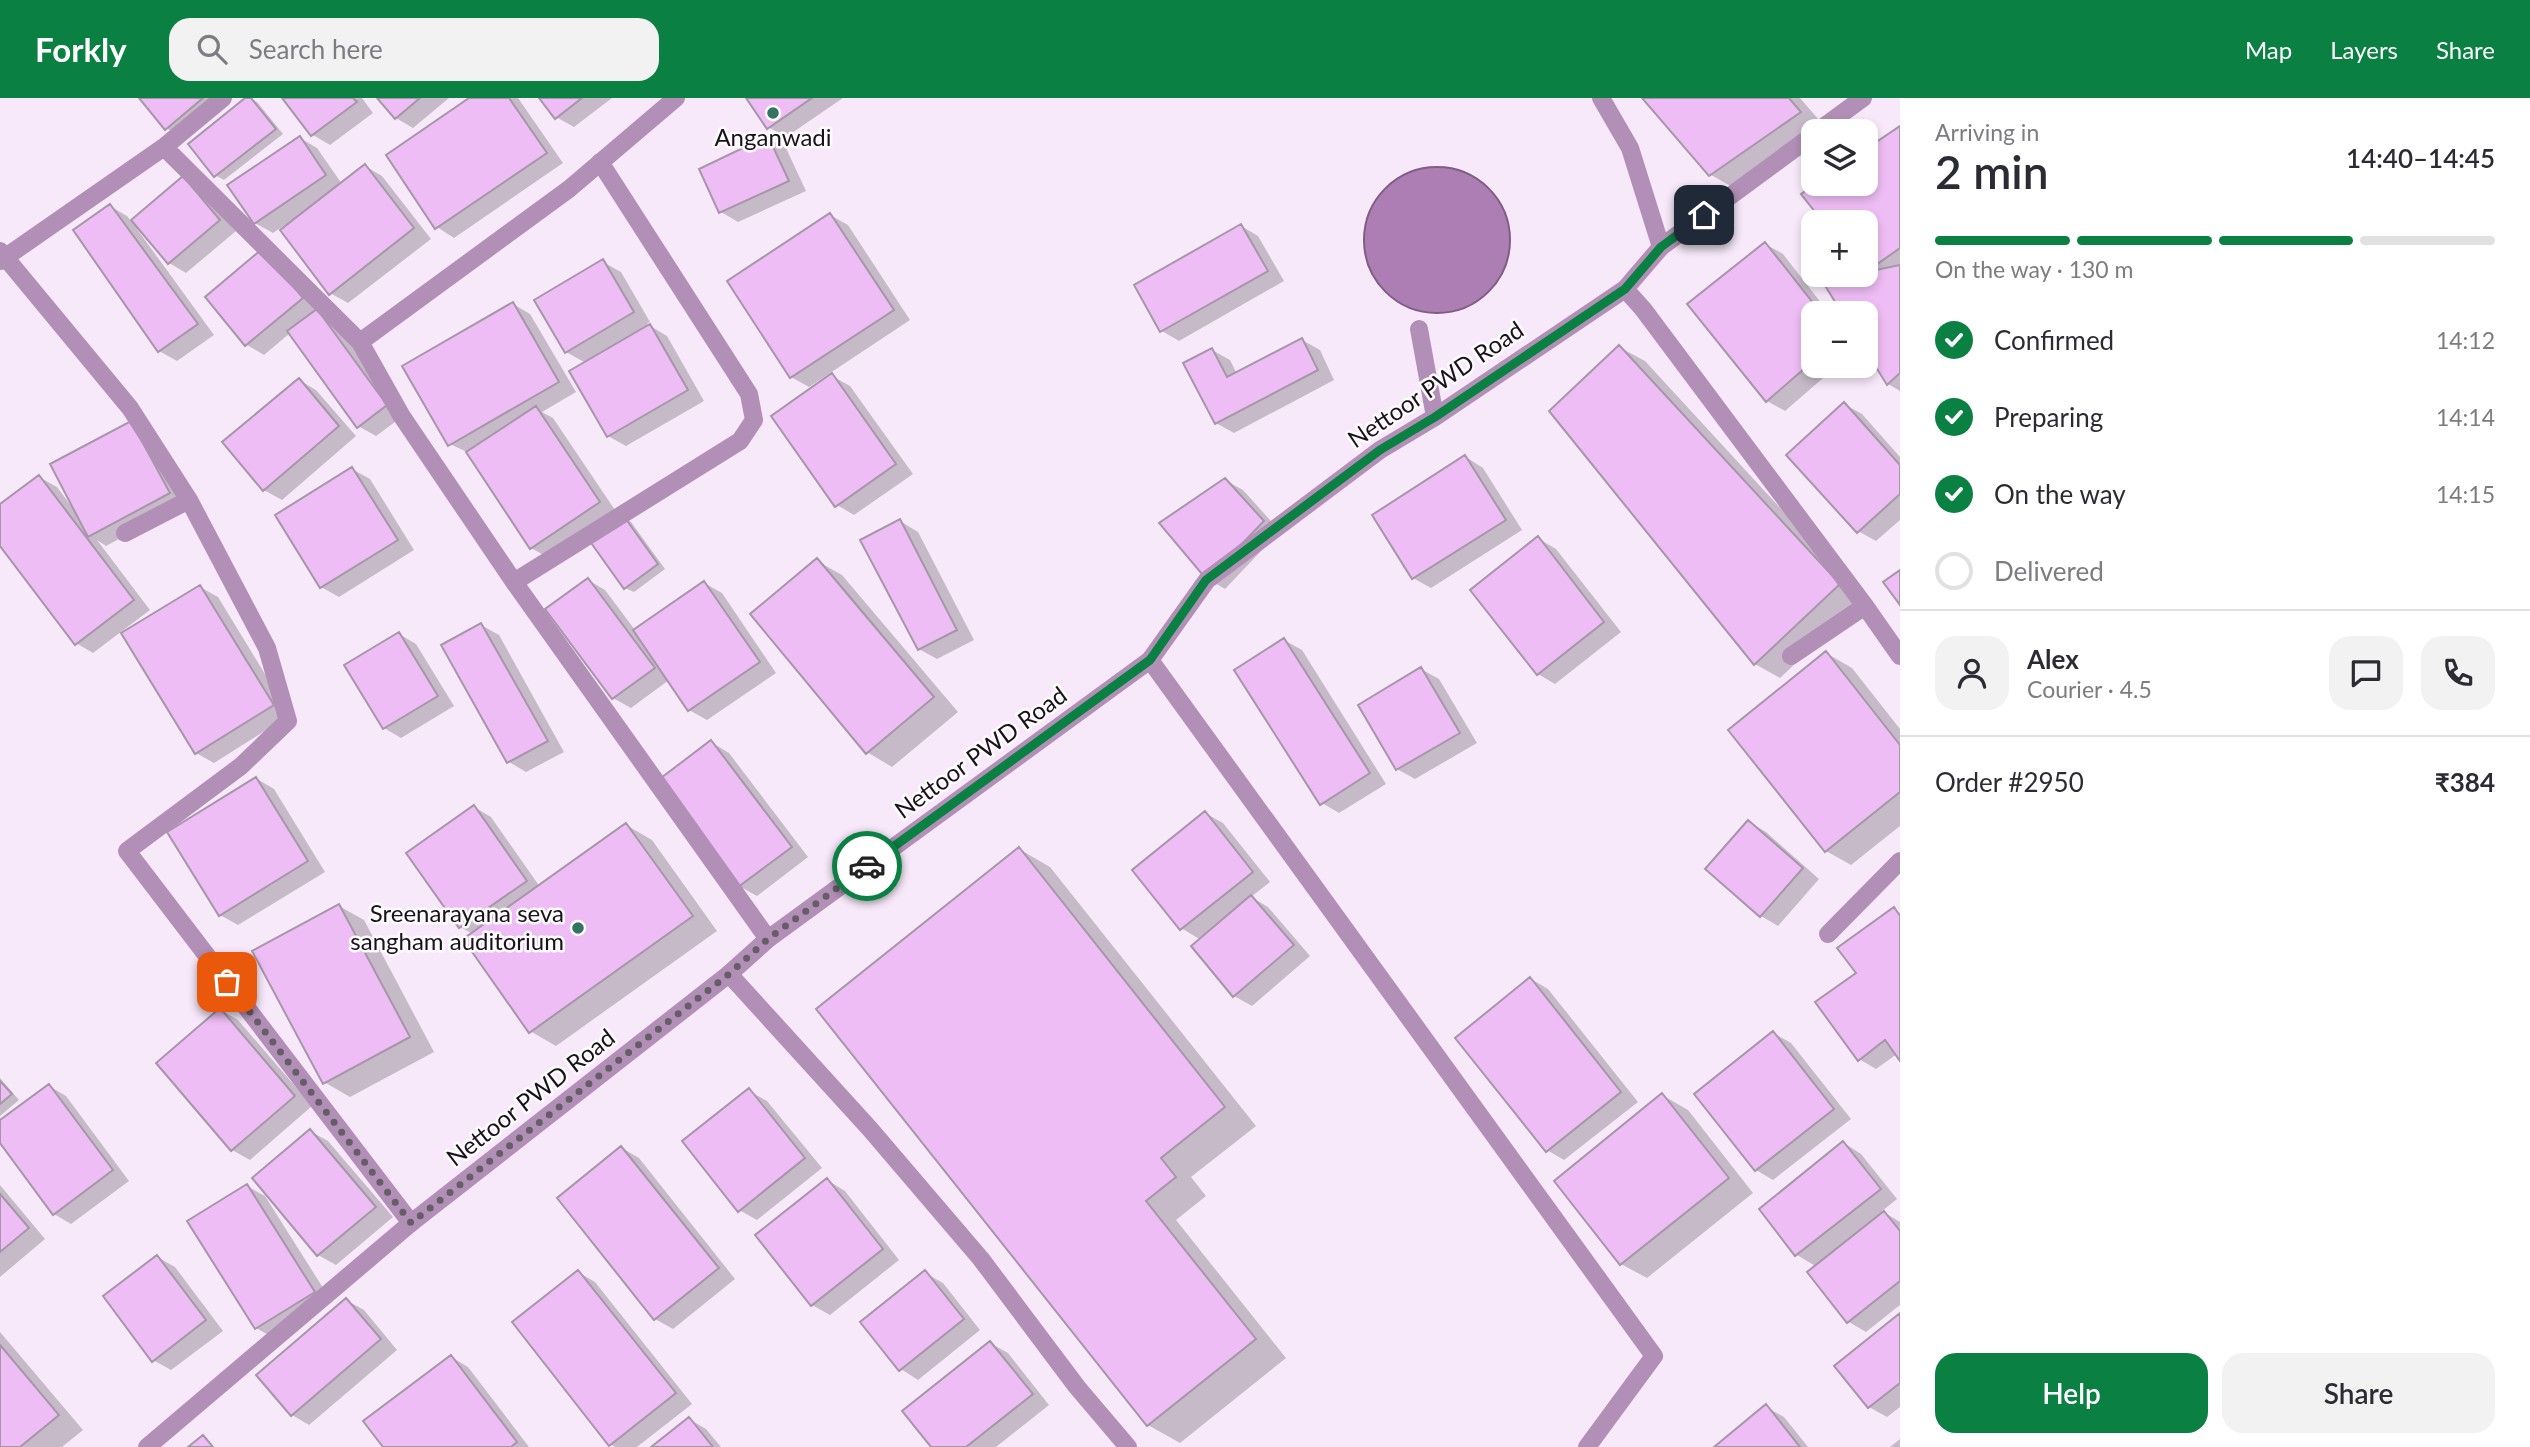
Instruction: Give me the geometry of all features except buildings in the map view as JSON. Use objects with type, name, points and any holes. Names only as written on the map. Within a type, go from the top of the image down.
[{"type":"street","points":[[223,98],[164,147],[2,257],[130,408],[190,500],[267,648],[288,721],[241,766],[127,851],[411,1223]]},
{"type":"street","points":[[360,342],[569,189],[676,98]]},
{"type":"street","points":[[1601,98],[1630,148],[1661,247]]},
{"type":"street","points":[[1835,119],[1864,98]]},
{"type":"street","name":"Nettoor PWD Road","points":[[147,1447],[411,1223],[729,974],[768,939],[1150,660],[1206,580],[1380,450],[1435,417],[1625,289],[1661,247],[1801,144]]},
{"type":"street","points":[[164,147],[360,342],[401,415],[514,582],[768,939]]},
{"type":"street","points":[[514,582],[740,441],[754,420],[749,394],[600,162]]},
{"type":"street","points":[[1625,289],[1651,320],[1900,656]]},
{"type":"street","points":[[1419,329],[1435,417]]},
{"type":"street","points":[[125,533],[190,500]]},
{"type":"street","points":[[1791,656],[1865,606]]},
{"type":"street","points":[[1150,660],[1654,1356],[1587,1447]]},
{"type":"street","points":[[1828,934],[1900,861]]},
{"type":"street","points":[[729,974],[870,1129],[981,1259],[1077,1387],[1128,1447]]},
{"type":"shaded area","points":[[1437,167],[1465,172],[1489,188],[1505,212],[1510,240],[1505,268],[1489,292],[1465,308],[1437,313],[1409,308],[1385,292],[1369,268],[1364,240],[1369,212],[1385,188],[1409,172]]},
{"type":"way so far","points":[[227,982],[411,1223],[729,974],[768,939],[867,866]]},
{"type":"place","name":"Anganwadi","points":[[773,113]]},
{"type":"place","name":"Sreenarayana seva sangham auditorium","points":[[578,928]]},
{"type":"route","points":[[867,866],[1150,660],[1206,580],[1380,450],[1435,417],[1625,289],[1661,247],[1704,215]]}]
